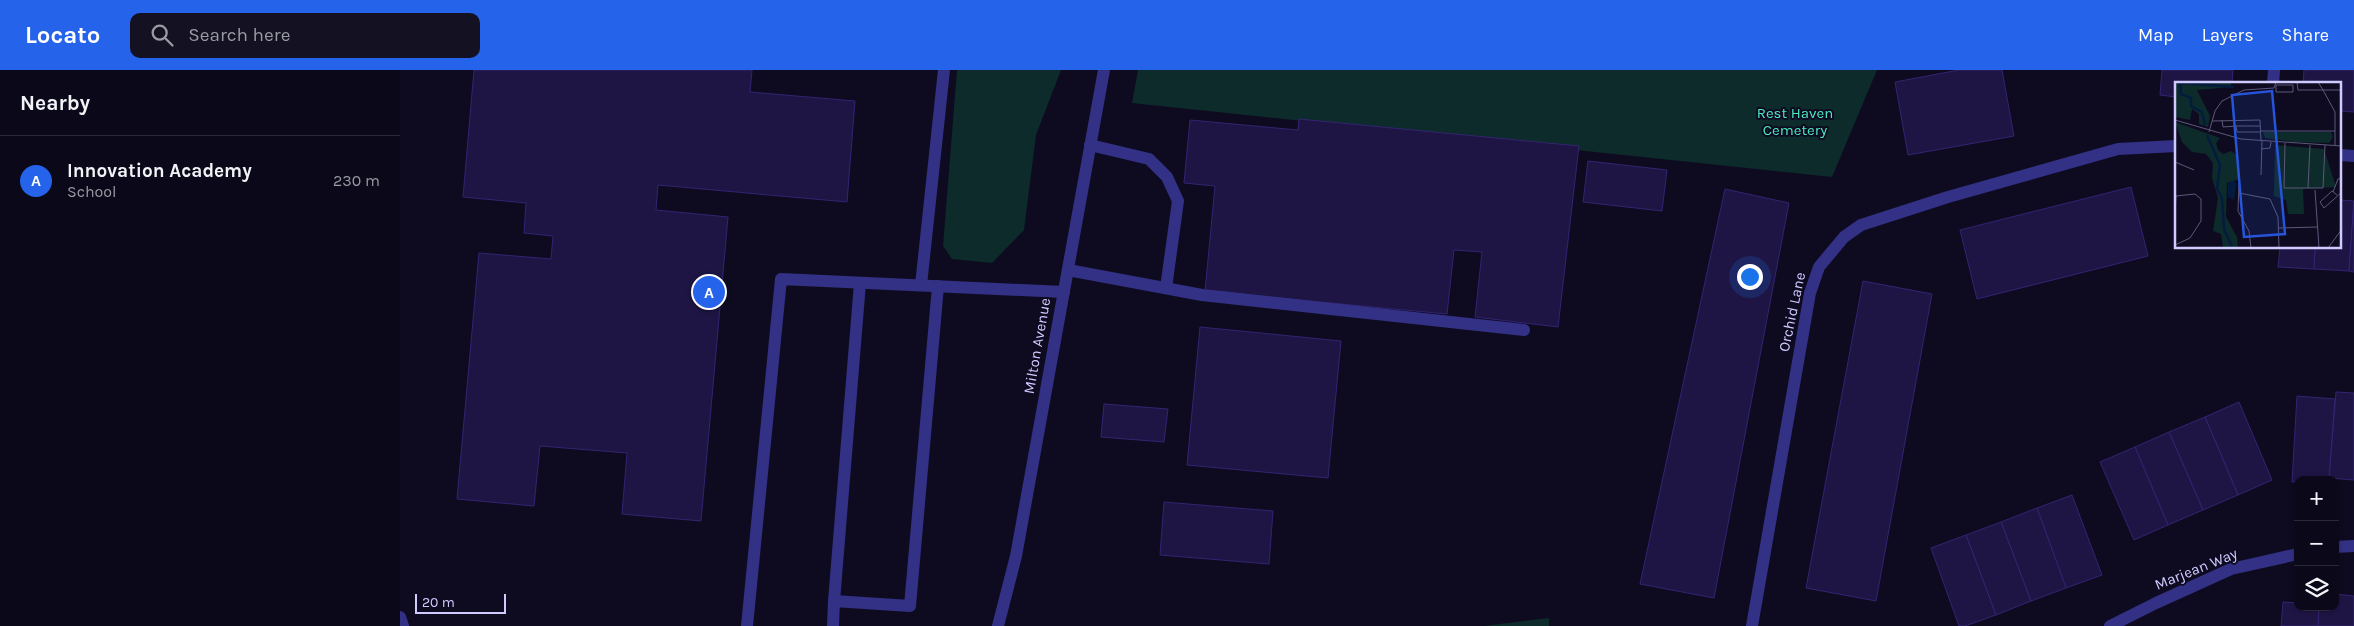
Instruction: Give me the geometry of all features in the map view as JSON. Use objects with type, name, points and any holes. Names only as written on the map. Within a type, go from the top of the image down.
[{"type":"street","points":[[921,285],[944,70]]},
{"type":"street","name":"Milton Avenue","points":[[998,626],[1016,556],[1104,70]]},
{"type":"street","points":[[1090,145],[1149,158],[1167,177],[1178,201],[1166,288]]},
{"type":"street","name":"Orchid Lane","points":[[1752,626],[1810,293],[1819,267],[1844,237],[1861,225],[1930,203],[2118,149],[2175,146]]},
{"type":"street","points":[[1068,270],[1202,295],[1524,330]]},
{"type":"street","points":[[746,626],[781,279],[1064,292]]},
{"type":"street","points":[[833,626],[860,283]]},
{"type":"street","points":[[834,601],[910,606],[938,286]]},
{"type":"street","points":[[2339,547],[2354,546]]},
{"type":"street","name":"Marjean Way","points":[[2110,626],[2156,602],[2231,569],[2294,555]]},
{"type":"street","points":[[400,617],[403,626]]},
{"type":"green space","points":[[957,70],[1061,70],[1036,135],[1024,230],[992,263],[952,259],[943,246]]},
{"type":"green space","name":"Rest Haven Cemetery","points":[[1138,70],[1877,70],[1832,177],[1132,103]]},
{"type":"green space","points":[[1549,618],[1549,626],[1484,626]]},
{"type":"building","points":[[474,70],[752,70],[750,92],[855,101],[847,202],[658,185],[656,210],[728,217],[701,521],[622,514],[627,453],[540,446],[534,506],[457,499],[479,253],[551,259],[553,236],[524,233],[526,203],[463,197]]},
{"type":"building","points":[[1959,70],[2002,70],[2014,136],[1908,155],[1895,82]]},
{"type":"building","points":[[2162,70],[2233,70],[2232,82],[2175,82],[2175,97],[2160,95]]},
{"type":"building","points":[[2304,70],[2354,70],[2354,112],[2342,111],[2342,82],[2303,82]]},
{"type":"building","points":[[1299,119],[1579,146],[1558,327],[1475,317],[1482,252],[1454,250],[1447,314],[1205,291],[1215,186],[1184,183],[1190,120],[1298,130]]},
{"type":"building","points":[[1588,161],[1667,170],[1662,211],[1583,202]]},
{"type":"building","points":[[2131,187],[2148,256],[1977,299],[1960,230]]},
{"type":"building","points":[[1725,189],[1789,203],[1714,598],[1640,584]]},
{"type":"building","points":[[2342,200],[2354,201],[2349,271],[2314,269],[2315,249],[2342,249]]},
{"type":"building","points":[[2354,201],[2354,272],[2349,271]]},
{"type":"building","points":[[2280,249],[2315,249],[2314,269],[2278,267]]},
{"type":"building","points":[[1863,281],[1932,294],[1876,601],[1806,588]]},
{"type":"building","points":[[1200,327],[1341,341],[1328,478],[1187,465]]},
{"type":"building","points":[[2336,392],[2354,393],[2354,480],[2339,479],[2339,476],[2329,476]]},
{"type":"building","points":[[2297,396],[2335,399],[2329,476],[2294,476],[2294,482],[2292,482]]},
{"type":"building","points":[[2239,402],[2272,480],[2238,495],[2205,417]]},
{"type":"building","points":[[1104,404],[1168,409],[1164,442],[1101,437]]},
{"type":"building","points":[[2205,417],[2238,495],[2203,510],[2169,432]]},
{"type":"building","points":[[2169,432],[2203,510],[2168,525],[2135,447]]},
{"type":"building","points":[[2135,447],[2168,525],[2134,540],[2100,462]]},
{"type":"building","points":[[2072,495],[2102,575],[2066,588],[2037,508]]},
{"type":"building","points":[[1164,502],[1273,511],[1269,564],[1160,555]]},
{"type":"building","points":[[2037,508],[2066,588],[2031,601],[2001,522]]},
{"type":"building","points":[[2001,522],[2031,601],[1996,615],[1966,535]]},
{"type":"building","points":[[1966,535],[1996,615],[1965,626],[1959,626],[1931,548]]},
{"type":"building","points":[[2339,594],[2354,596],[2354,626],[2318,626],[2319,611],[2339,611]]},
{"type":"building","points":[[2283,602],[2294,603],[2294,611],[2319,611],[2318,626],[2281,626]]},
{"type":"place","name":"Innovation Academy","points":[[709,292]]}]
